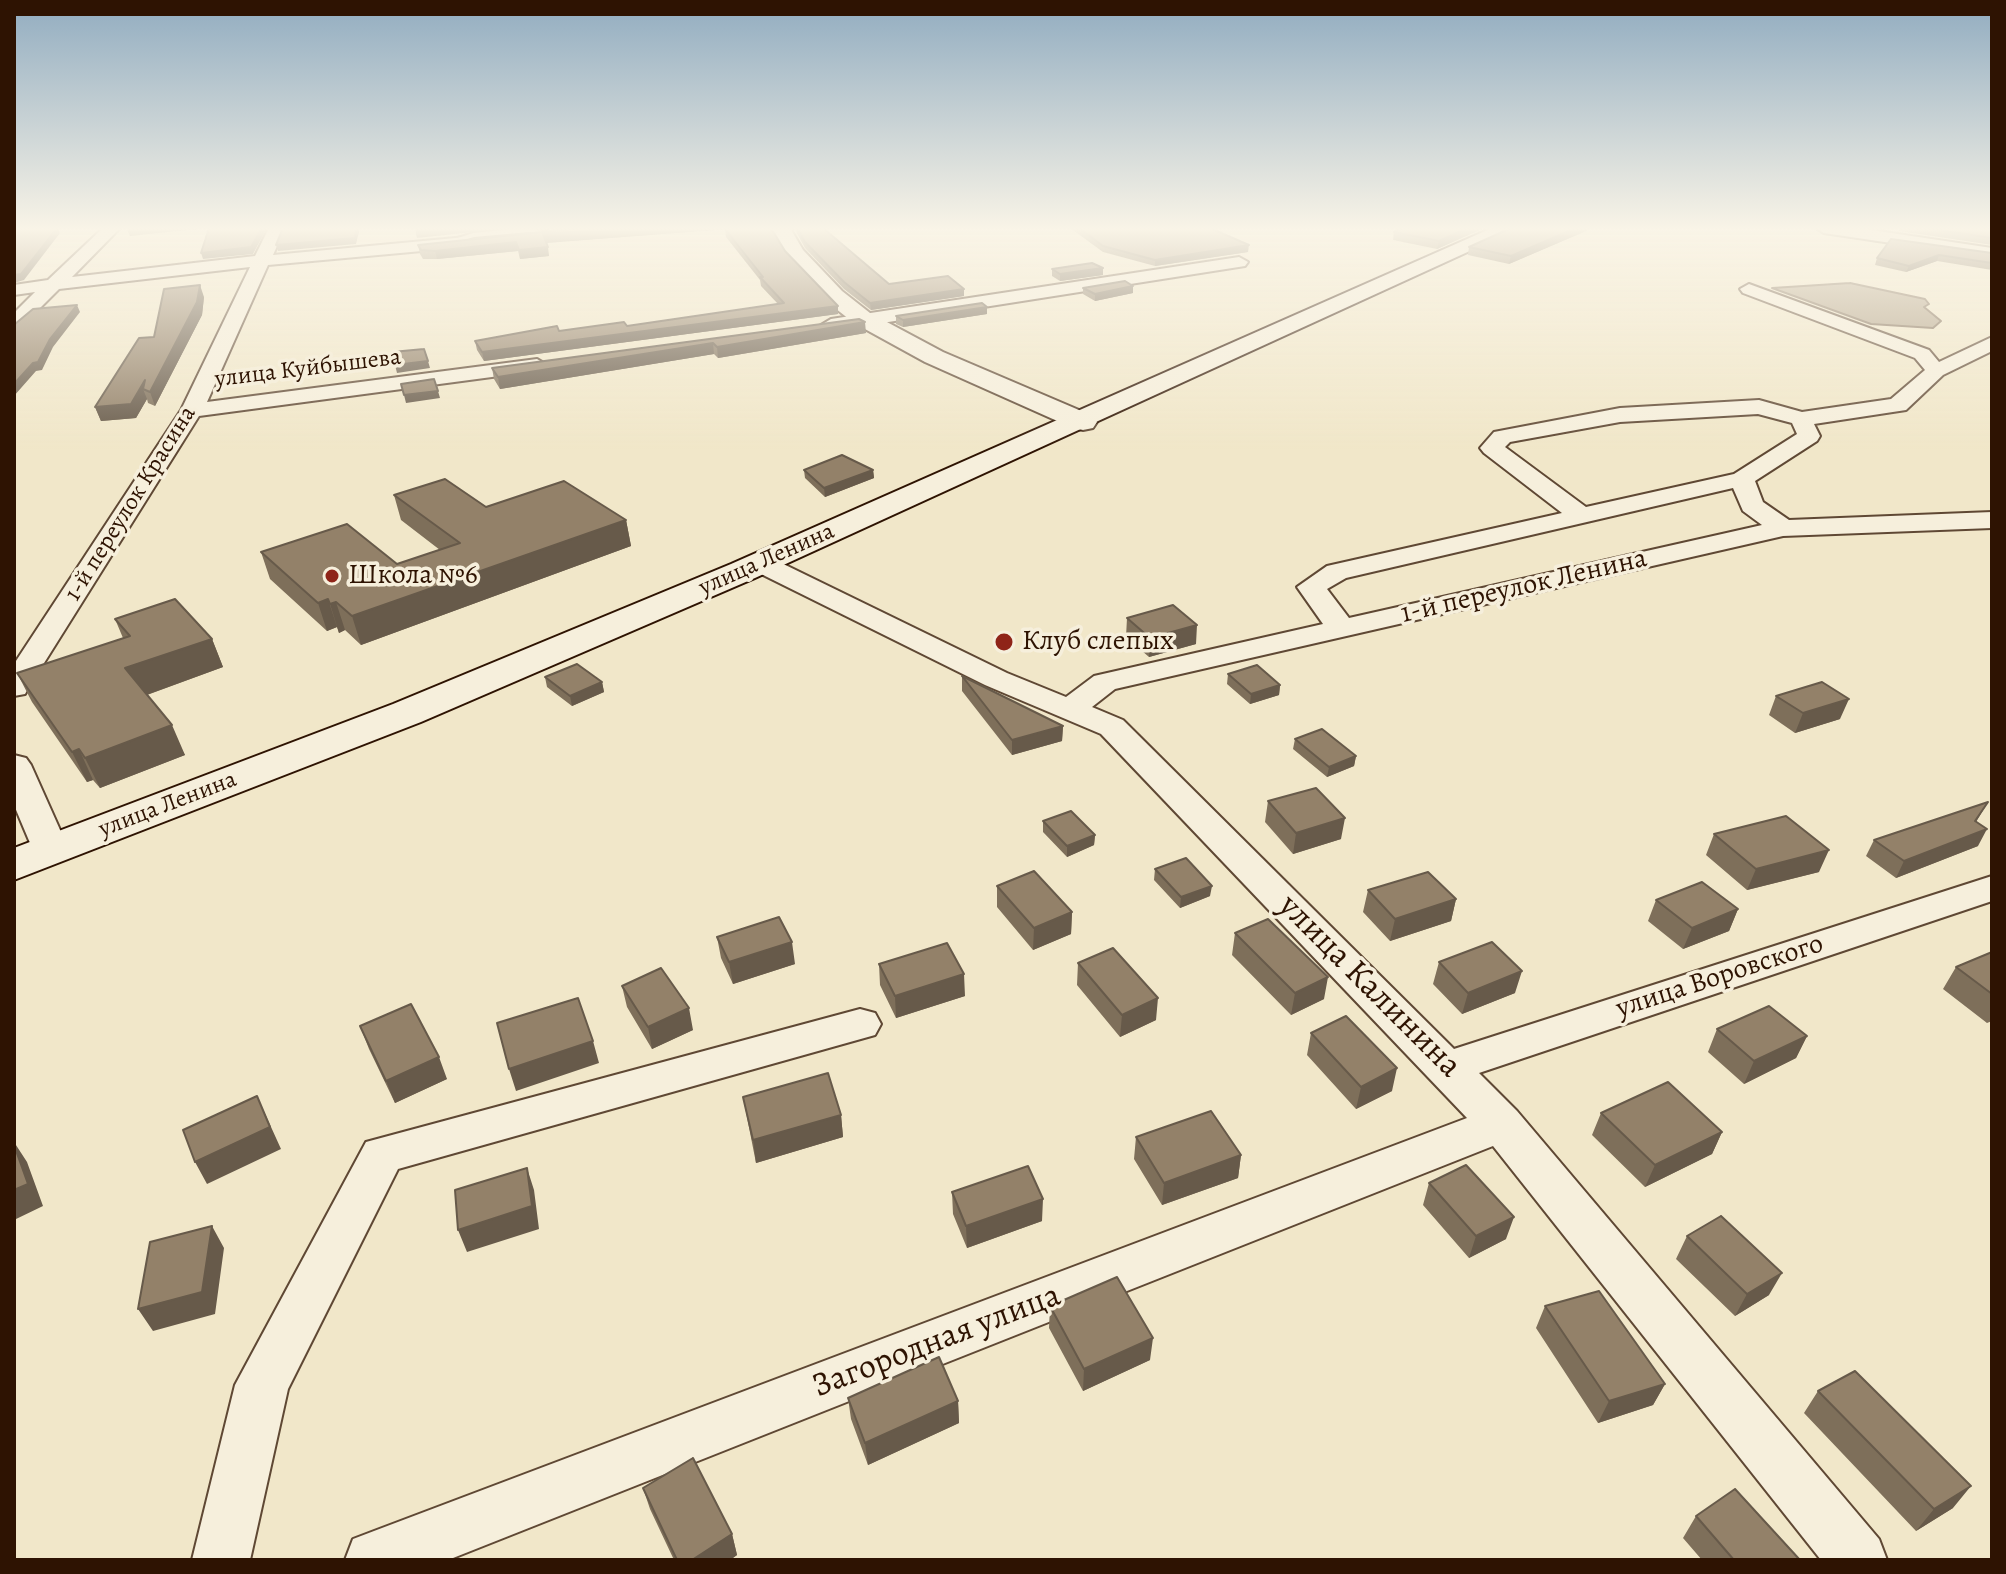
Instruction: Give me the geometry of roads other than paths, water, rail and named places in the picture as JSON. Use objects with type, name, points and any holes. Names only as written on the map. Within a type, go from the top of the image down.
[{"type":"main road","name":"улица Ленина","points":[[32,858],[407,713],[1083,422],[1348,301]]},
{"type":"street","points":[[14,323],[35,301]]},
{"type":"street","name":"1-й переулок Красина","points":[[14,687],[192,410],[241,301]]},
{"type":"street","points":[[841,301],[862,318],[934,357],[1083,422]]},
{"type":"street","points":[[818,327],[973,301]]},
{"type":"street","points":[[1782,301],[1922,354],[1936,371]]},
{"type":"street","points":[[1579,514],[1492,448],[1502,437],[1620,415],[1759,407],[1801,419],[1898,405],[1936,371],[1992,343]]},
{"type":"street","name":"улица Куйбышева","points":[[192,410],[554,362]]},
{"type":"street","points":[[1342,629],[1311,587],[1337,572],[1742,479],[1809,436],[1801,419]]},
{"type":"street","points":[[1742,479],[1752,506],[1783,528]]},
{"type":"street","name":"1-й переулок Ленина","points":[[1068,710],[1105,682],[1783,528],[1992,520]]},
{"type":"street","name":"улица Калинина","points":[[760,563],[996,679],[1112,727],[1501,1124],[1858,1560]]},
{"type":"street","points":[[14,765],[32,858]]},
{"type":"street","name":"улица Воровского","points":[[1448,1067],[1992,888]]},
{"type":"street","points":[[221,1560],[262,1385],[382,1155],[860,1024]]},
{"type":"street","name":"Загородная улица","points":[[374,1560],[1501,1124]]},
{"type":"place","name":"Школа №6","points":[[332,576]]},
{"type":"place","name":"Клуб слепых","points":[[1004,642]]}]
